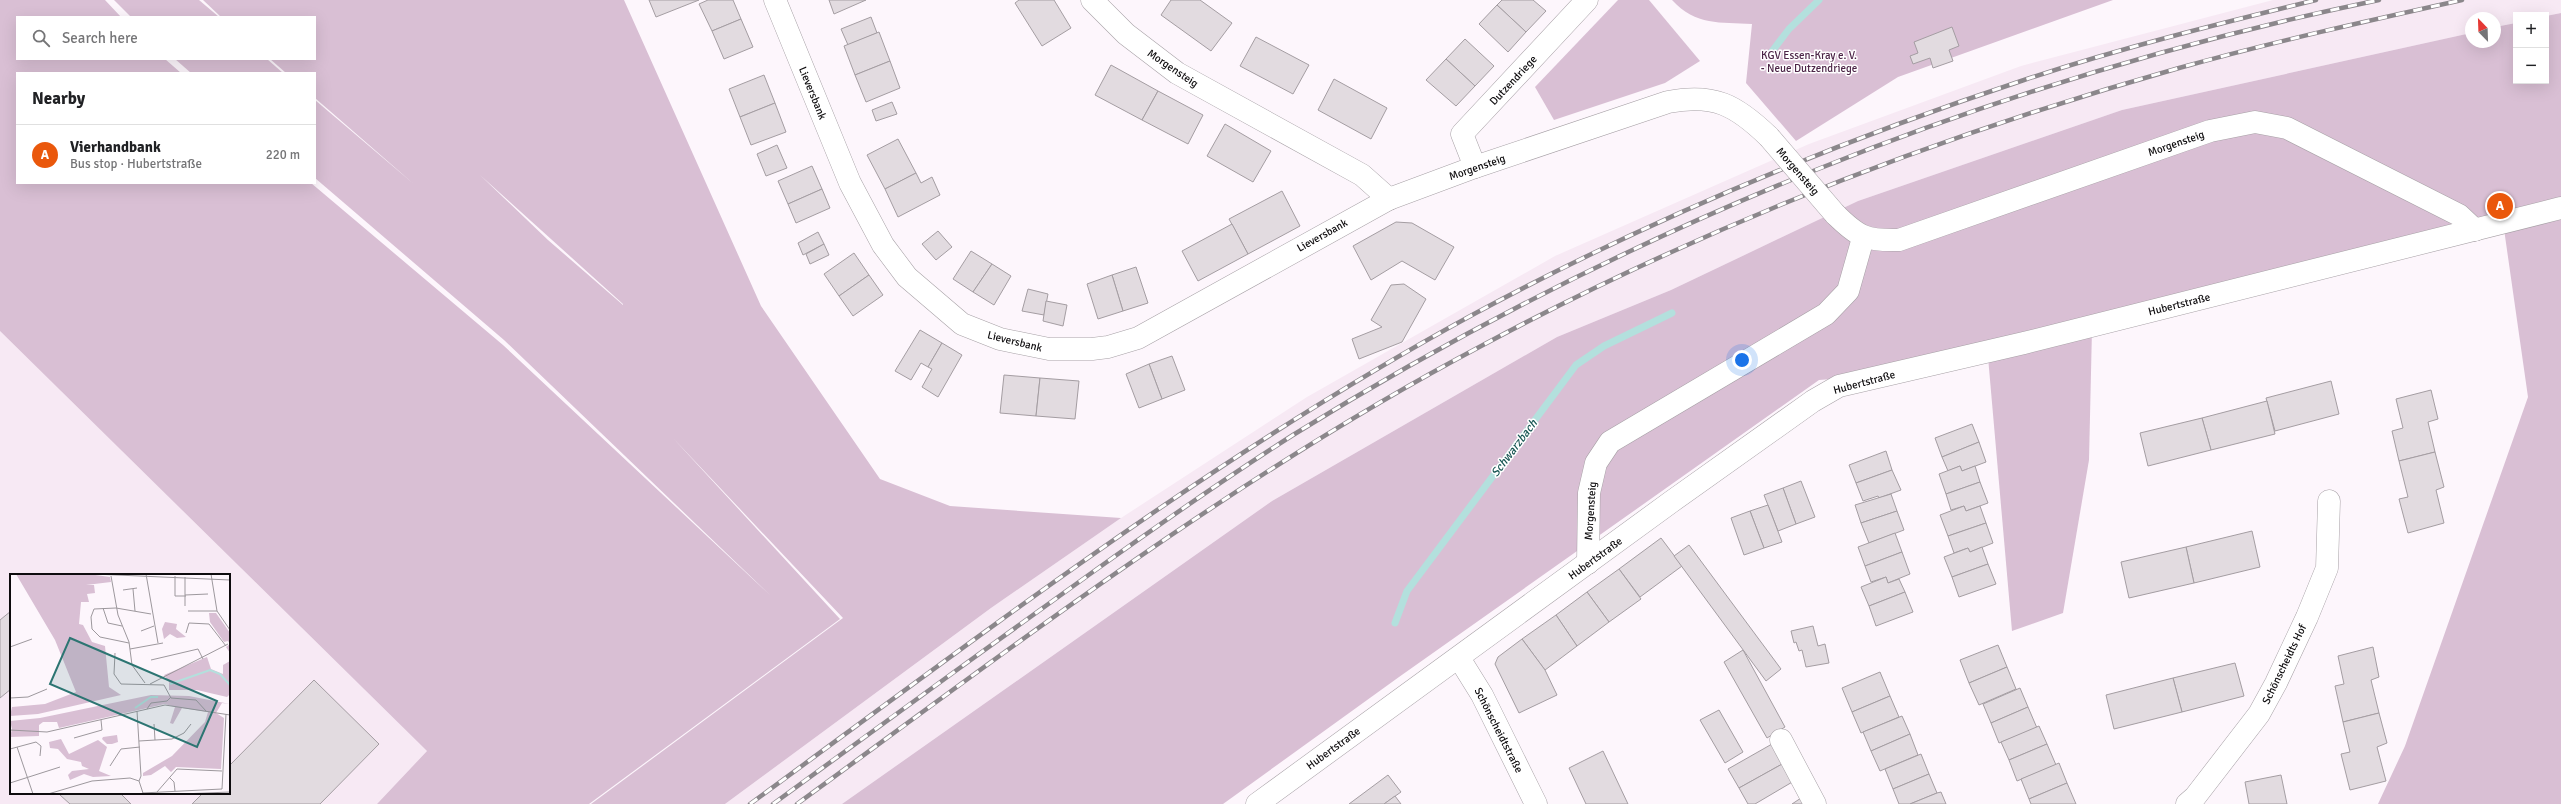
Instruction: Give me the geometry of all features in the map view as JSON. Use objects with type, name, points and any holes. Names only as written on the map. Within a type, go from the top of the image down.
[{"type":"street","name":"Lieversbank","points":[[775,0],[850,183],[883,246],[907,277],[962,324],[1000,339],[1049,349],[1092,349],[1124,343],[1151,332],[1389,199]]},
{"type":"street","name":"Morgensteig","points":[[1092,0],[1126,34],[1177,73],[1362,175],[1389,199],[1475,167],[1654,107],[1685,99],[1706,100],[1729,105],[1751,120],[1769,137],[1835,214],[1863,238],[1875,241],[1899,240],[2210,131],[2255,122],[2287,128],[2459,215],[2475,230]]},
{"type":"street","name":"Dutzendriege","points":[[1475,167],[1462,134],[1587,0]]},
{"type":"street","name":"Hubertstraße","points":[[1257,804],[1813,401],[1839,386],[2561,208]]},
{"type":"street","name":"Morgensteig","points":[[1588,563],[1589,493],[1596,463],[1610,442],[1826,314],[1848,291],[1863,238]]},
{"type":"street","name":"Schönscheidts Hof","points":[[2187,804],[2246,731],[2276,683],[2327,568],[2329,501]]},
{"type":"street","name":"Schönscheidtstraße","points":[[1459,658],[1482,695],[1536,804]]},
{"type":"street","points":[[1781,740],[1815,804]]},
{"type":"shaded area","points":[[2273,0],[2561,0],[2561,13],[2549,15],[2549,12],[2513,12],[2513,24],[2501,26],[2501,12],[2465,12],[2465,34],[2122,110],[1858,201],[1671,290],[1557,337],[1272,501],[842,804],[725,804],[991,608],[1121,518],[1307,397],[1555,256],[1809,144],[2021,66]]},
{"type":"shaded area","points":[[0,331],[427,751],[377,804],[0,804]]},
{"type":"green space","points":[[0,0],[105,0],[120,16],[16,16],[16,60],[166,60],[180,72],[16,72],[16,184],[312,184],[503,345],[771,596],[504,340],[316,179],[316,101],[415,185],[316,99],[316,72],[285,72],[271,60],[316,60],[316,16],[220,16],[203,0],[624,0],[761,306],[880,479],[950,506],[1121,518],[991,608],[725,804],[591,804],[843,618],[672,437],[840,619],[589,804],[377,804],[427,751],[0,331]],"holes":[[[480,175],[623,304],[548,240]]]},
{"type":"green space","points":[[114,0],[199,0],[218,16],[130,16]]},
{"type":"green space","points":[[1618,0],[1649,0],[1700,61],[1665,83],[1554,120],[1535,87]]},
{"type":"green space","name":"KGV Essen-Kray e. V. - Neue Dutzendriege","points":[[1672,0],[2113,0],[1898,77],[1796,141],[1746,83],[1752,24],[1709,21],[1699,18],[1681,8]]},
{"type":"green space","points":[[2561,13],[2561,206],[2476,228],[2255,122],[2470,227],[1845,378],[1819,380],[1399,677],[1223,804],[842,804],[1272,501],[1557,337],[1671,290],[1858,201],[2122,110],[2465,34],[2465,48],[2501,48],[2501,26],[2513,24],[2513,84],[2549,84],[2549,15]]},
{"type":"green space","points":[[176,60],[268,60],[282,72],[190,72]]},
{"type":"green space","points":[[2561,214],[2561,804],[2378,804],[2405,746],[2528,397],[2504,229]]},
{"type":"green space","points":[[2092,329],[2089,460],[2063,613],[2012,631],[1988,357]]},
{"type":"building","points":[[649,0],[699,0],[656,17]]},
{"type":"building","points":[[708,0],[733,0],[741,19],[712,31],[699,4]]},
{"type":"building","points":[[829,0],[866,0],[834,14]]},
{"type":"building","points":[[1019,0],[1054,0],[1071,28],[1042,46],[1015,3]]},
{"type":"building","points":[[1171,0],[1200,0],[1232,23],[1211,51],[1161,15]]},
{"type":"building","points":[[1502,0],[1533,0],[1546,11],[1526,32],[1497,5]]},
{"type":"building","points":[[1497,5],[1526,32],[1508,52],[1479,24]]},
{"type":"building","points":[[871,17],[877,33],[848,45],[841,29]]},
{"type":"building","points":[[741,19],[753,47],[724,59],[712,31]]},
{"type":"building","points":[[1952,27],[1959,46],[1949,50],[1953,61],[1933,68],[1930,58],[1913,64],[1910,56],[1918,53],[1914,42]]},
{"type":"building","points":[[879,32],[890,61],[855,75],[844,46]]},
{"type":"building","points":[[1256,37],[1309,65],[1293,94],[1240,66]]},
{"type":"building","points":[[1465,39],[1494,66],[1475,86],[1446,59]]},
{"type":"building","points":[[1446,59],[1475,86],[1456,106],[1426,80]]},
{"type":"building","points":[[890,61],[900,88],[866,102],[855,75]]},
{"type":"building","points":[[1111,65],[1158,91],[1142,120],[1095,95]]},
{"type":"building","points":[[764,75],[775,103],[740,117],[729,89]]},
{"type":"building","points":[[1334,79],[1387,108],[1371,139],[1318,110]]},
{"type":"building","points":[[1158,91],[1203,115],[1188,144],[1142,120]]},
{"type":"building","points":[[892,102],[897,114],[876,121],[872,110]]},
{"type":"building","points":[[775,103],[786,132],[751,145],[740,117]]},
{"type":"building","points":[[1225,124],[1271,151],[1253,182],[1207,156]]},
{"type":"building","points":[[898,139],[916,173],[885,189],[867,155]]},
{"type":"building","points":[[777,145],[787,168],[766,176],[757,154]]},
{"type":"building","points":[[812,166],[822,189],[788,204],[778,181]]},
{"type":"building","points":[[916,173],[921,183],[932,177],[940,195],[898,217],[885,189]]},
{"type":"building","points":[[822,189],[830,208],[796,223],[788,204]]},
{"type":"building","points":[[1282,191],[1300,226],[1248,254],[1229,219]]},
{"type":"building","points":[[1396,222],[1412,223],[1454,247],[1435,280],[1402,261],[1371,280],[1353,246]]},
{"type":"building","points":[[1232,224],[1248,254],[1198,281],[1182,251]]},
{"type":"building","points":[[938,231],[952,247],[936,260],[922,244]]},
{"type":"building","points":[[818,232],[824,244],[803,255],[798,243]]},
{"type":"building","points":[[824,244],[829,255],[810,264],[806,254]]},
{"type":"building","points":[[971,251],[992,264],[973,292],[953,279]]},
{"type":"building","points":[[854,253],[869,275],[839,296],[824,274]]},
{"type":"building","points":[[992,264],[1011,276],[994,305],[973,292]]},
{"type":"building","points":[[1136,267],[1148,303],[1123,311],[1112,275]]},
{"type":"building","points":[[869,275],[883,295],[853,316],[839,296]]},
{"type":"building","points":[[1112,275],[1123,311],[1098,319],[1087,284]]},
{"type":"building","points":[[1404,284],[1426,299],[1402,342],[1359,359],[1352,339],[1382,327],[1371,320],[1391,285]]},
{"type":"building","points":[[1028,289],[1048,294],[1044,315],[1022,311]]},
{"type":"building","points":[[1046,301],[1067,305],[1063,326],[1043,321]]},
{"type":"building","points":[[920,330],[942,343],[928,367],[921,363],[911,380],[895,371]]},
{"type":"building","points":[[942,343],[962,355],[938,397],[922,387],[932,369],[928,367]]},
{"type":"building","points":[[1172,356],[1185,390],[1162,399],[1149,364]]},
{"type":"building","points":[[1149,364],[1162,399],[1139,408],[1126,374]]},
{"type":"building","points":[[1004,375],[1040,378],[1036,416],[1000,413]]},
{"type":"building","points":[[1040,378],[1079,381],[1075,419],[1036,416]]},
{"type":"building","points":[[2331,381],[2339,414],[2275,431],[2266,398]]},
{"type":"building","points":[[2431,390],[2438,419],[2428,422],[2435,452],[2399,461],[2392,431],[2403,428],[2396,399]]},
{"type":"building","points":[[2267,401],[2275,434],[2211,450],[2202,418]]},
{"type":"building","points":[[2202,418],[2211,450],[2148,466],[2140,433]]},
{"type":"building","points":[[1972,424],[1979,442],[1942,457],[1935,438]]},
{"type":"building","points":[[1979,442],[1986,462],[1962,471],[1960,466],[1948,471],[1942,457]]},
{"type":"building","points":[[1886,451],[1892,470],[1856,483],[1849,465]]},
{"type":"building","points":[[2435,452],[2444,487],[2436,490],[2444,523],[2408,533],[2399,499],[2408,497],[2399,461]]},
{"type":"building","points":[[1960,466],[1962,471],[1975,466],[1980,482],[1946,494],[1939,474]]},
{"type":"building","points":[[1892,470],[1901,490],[1879,498],[1878,496],[1863,501],[1856,483]]},
{"type":"building","points":[[1801,481],[1815,517],[1796,524],[1783,488]]},
{"type":"building","points":[[1980,482],[1988,503],[1966,511],[1964,506],[1951,510],[1946,494]]},
{"type":"building","points":[[1783,488],[1796,524],[1778,531],[1764,495]]},
{"type":"building","points":[[1891,494],[1897,511],[1861,523],[1855,505]]},
{"type":"building","points":[[1768,505],[1782,542],[1764,548],[1750,511]]},
{"type":"building","points":[[1964,506],[1966,511],[1980,506],[1986,523],[1948,536],[1940,515]]},
{"type":"building","points":[[1750,511],[1764,548],[1744,555],[1731,518]]},
{"type":"building","points":[[1897,511],[1904,530],[1869,543],[1861,523]]},
{"type":"building","points":[[1986,523],[1993,543],[1970,552],[1968,548],[1954,553],[1948,536]]},
{"type":"building","points":[[2252,531],[2260,567],[2194,583],[2186,547]]},
{"type":"building","points":[[1895,533],[1902,552],[1865,566],[1858,547]]},
{"type":"building","points":[[1661,538],[1682,566],[1640,597],[1619,569]]},
{"type":"building","points":[[1689,545],[1781,669],[1766,681],[1674,556]]},
{"type":"building","points":[[1982,547],[1988,564],[1952,577],[1944,557],[1968,548],[1970,552]]},
{"type":"building","points":[[2186,547],[2194,583],[2129,598],[2121,562]]},
{"type":"building","points":[[1902,552],[1910,574],[1888,583],[1886,577],[1871,582],[1865,566]]},
{"type":"building","points":[[1988,564],[1996,584],[1959,597],[1952,577]]},
{"type":"building","points":[[1619,569],[1641,599],[1609,622],[1587,592]]},
{"type":"building","points":[[1886,577],[1888,583],[1899,579],[1905,592],[1869,606],[1861,587]]},
{"type":"building","points":[[1587,592],[1609,622],[1577,646],[1556,615]]},
{"type":"building","points":[[1905,592],[1913,612],[1876,626],[1869,606]]},
{"type":"building","points":[[10,612],[10,690],[0,698],[0,620]]},
{"type":"building","points":[[1556,615],[1577,646],[1545,670],[1522,639]]},
{"type":"building","points":[[1813,626],[1818,646],[1825,644],[1829,663],[1806,667],[1802,650],[1799,651],[1796,642],[1794,643],[1791,631]]},
{"type":"building","points":[[1522,639],[1545,670],[1557,695],[1519,713],[1495,664],[1498,657]]},
{"type":"building","points":[[1998,645],[2007,667],[1969,683],[1960,660]]},
{"type":"building","points":[[2373,647],[2379,677],[2371,680],[2379,713],[2343,722],[2335,686],[2344,684],[2338,656]]},
{"type":"building","points":[[1743,650],[1785,727],[1767,738],[1724,662]]},
{"type":"building","points":[[2235,663],[2244,696],[2182,712],[2173,678]]},
{"type":"building","points":[[2007,667],[2016,689],[1979,705],[1969,683]]},
{"type":"building","points":[[1880,672],[1890,696],[1852,712],[1842,688]]},
{"type":"building","points":[[2173,678],[2182,712],[2114,729],[2106,695]]},
{"type":"building","points":[[314,680],[379,744],[320,804],[192,804],[202,794],[230,794],[230,765]]},
{"type":"building","points":[[2020,688],[2028,707],[1991,723],[1983,704]]},
{"type":"building","points":[[1890,696],[1899,717],[1861,733],[1852,712]]},
{"type":"building","points":[[2028,707],[2037,728],[1999,743],[1991,723]]},
{"type":"building","points":[[1719,710],[1743,752],[1725,763],[1700,720]]},
{"type":"building","points":[[2379,713],[2387,743],[2377,747],[2386,781],[2350,790],[2341,754],[2350,752],[2343,722]]},
{"type":"building","points":[[1902,716],[1910,734],[1871,751],[1863,732]]},
{"type":"building","points":[[2039,726],[2047,744],[2009,760],[2001,742]]},
{"type":"building","points":[[1910,734],[1918,755],[1880,771],[1871,751]]},
{"type":"building","points":[[1772,744],[1784,763],[1739,788],[1728,769]]},
{"type":"building","points":[[2047,744],[2056,765],[2017,781],[2009,760]]},
{"type":"building","points":[[1603,751],[1628,804],[1586,804],[1569,768]]},
{"type":"building","points":[[1921,754],[1929,774],[1893,789],[1885,769]]},
{"type":"building","points":[[1784,763],[1794,781],[1755,804],[1748,804],[1739,788]]},
{"type":"building","points":[[2059,763],[2067,783],[2029,799],[2021,779]]},
{"type":"building","points":[[1929,774],[1937,793],[1910,804],[1899,804],[1893,789]]},
{"type":"building","points":[[1388,775],[1401,792],[1384,804],[1349,804]]},
{"type":"building","points":[[2281,775],[2287,804],[2249,804],[2245,782]]},
{"type":"building","points":[[2067,783],[2076,804],[2031,804],[2029,799]]},
{"type":"building","points":[[1941,792],[1946,804],[1910,804],[1937,793]]},
{"type":"building","points":[[121,794],[131,804],[70,804],[60,795]]},
{"type":"building","points":[[1395,796],[1401,804],[1384,804]]},
{"type":"building","points":[[1801,798],[1805,804],[1792,804]]},
{"type":"waterway","name":"Schwarzbach","points":[[1770,54],[1789,29],[1819,0]]},
{"type":"waterway","name":"Schwarzbach","points":[[1395,623],[1407,591],[1576,365],[1604,346],[1672,313]]},
{"type":"railway","points":[[750,804],[1015,610],[1194,485],[1286,425],[1379,368],[1474,314],[1540,279],[1607,246],[1744,185],[1953,104],[2096,57],[2206,27],[2316,0]]},
{"type":"railway","points":[[773,804],[1090,574],[1165,521],[1293,435],[1420,360],[1549,291],[1682,227],[1817,170],[1954,118],[2094,72],[2236,33],[2379,0]]},
{"type":"railway","points":[[797,804],[1047,622],[1217,504],[1304,448],[1393,395],[1483,345],[1566,302],[1736,223],[1911,154],[2000,123],[2214,58],[2462,0]]},
{"type":"place","name":"Vierhandbank","points":[[2500,206]]}]
